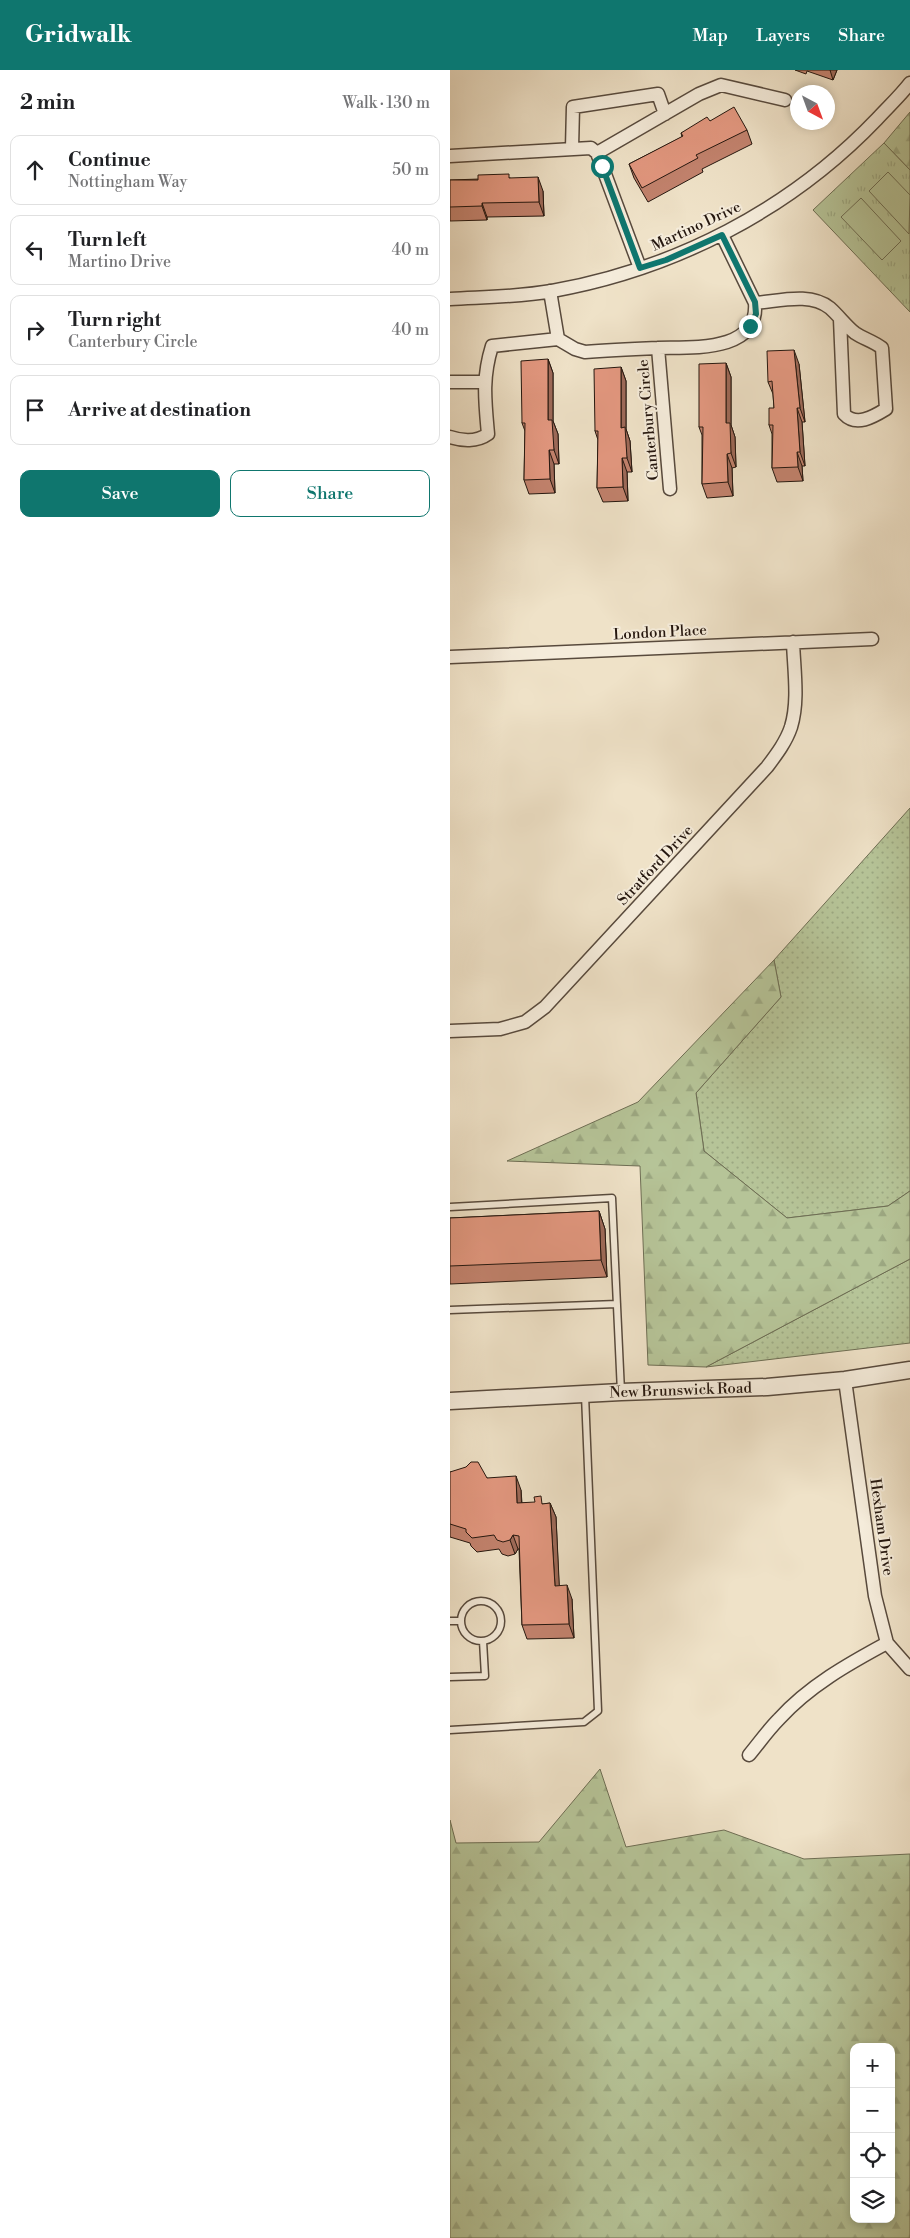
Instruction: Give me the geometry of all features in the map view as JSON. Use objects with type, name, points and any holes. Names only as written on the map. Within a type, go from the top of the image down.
[{"type":"street","name":"Martino Drive","points":[[450,299],[513,296],[550,291],[666,260],[722,235],[768,209],[833,162],[910,83]]},
{"type":"street","points":[[596,153],[698,94],[721,85],[730,85],[785,100]]},
{"type":"street","points":[[572,148],[573,107],[658,94],[664,114]]},
{"type":"street","points":[[450,156],[591,148],[596,153],[640,268]]},
{"type":"street","points":[[722,235],[755,302],[819,300],[840,319],[856,334],[873,340],[882,348],[886,409],[870,419],[854,420],[844,414],[840,319]]},
{"type":"street","points":[[450,437],[459,440],[481,440],[488,434],[484,382],[485,368],[492,346],[558,339],[550,291]]},
{"type":"street","name":"Canterbury Circle","points":[[558,339],[575,349],[585,352],[709,347],[734,340],[750,326],[756,314],[755,302]]},
{"type":"street","name":"Canterbury Circle","points":[[658,348],[670,489]]},
{"type":"street","points":[[450,382],[484,382]]},
{"type":"street","name":"London Place","points":[[450,657],[872,639]]},
{"type":"street","name":"Stratford Drive","points":[[450,1031],[500,1029],[525,1022],[545,1008],[767,767],[784,743],[791,727],[795,707],[793,642]]},
{"type":"street","name":"New Brunswick Road","points":[[450,1400],[767,1387],[845,1380],[910,1370]]},
{"type":"street","name":"Hexham Drive","points":[[845,1380],[876,1596],[887,1642],[910,1669]]},
{"type":"street","points":[[749,1755],[779,1718],[808,1692],[842,1668],[887,1642]]},
{"type":"lane","points":[[450,1207],[612,1198],[621,1392]]},
{"type":"lane","points":[[450,1310],[617,1304]]},
{"type":"lane","points":[[450,1730],[584,1722],[598,1711],[585,1394]]},
{"type":"lane","points":[[476,1600],[483,1600],[495,1605],[500,1611],[502,1624],[496,1636],[483,1641],[470,1638],[465,1633],[461,1621],[465,1608],[476,1600]]},
{"type":"lane","points":[[450,1621],[461,1621]]},
{"type":"lane","points":[[450,1677],[485,1676],[483,1641]]},
{"type":"green space","points":[[910,112],[910,170],[884,143]]},
{"type":"green space","points":[[884,143],[910,170],[910,312],[813,210]]},
{"type":"green space","points":[[888,172],[910,195],[909,234],[869,191]]},
{"type":"green space","points":[[861,198],[901,241],[882,260],[841,217]]},
{"type":"green space","points":[[910,808],[910,1191],[888,1206],[787,1218],[704,1151],[696,1093],[781,997],[774,960]]},
{"type":"green space","points":[[774,960],[781,997],[696,1093],[704,1151],[787,1218],[888,1206],[910,1191],[910,1259],[706,1367],[648,1365],[640,1166],[507,1161],[638,1102]]},
{"type":"green space","points":[[910,1259],[910,1343],[706,1367]]},
{"type":"green space","points":[[600,1769],[626,1847],[724,1830],[804,1859],[910,1854],[910,2238],[450,2238],[450,1820],[456,1843],[539,1842]]},
{"type":"building","points":[[734,107],[747,130],[696,155],[698,158],[642,188],[629,164],[683,136],[681,133],[707,117],[710,121]]},
{"type":"building","points":[[509,174],[509,178],[538,177],[539,202],[482,203],[482,206],[450,207],[450,180],[478,180],[478,175]]},
{"type":"building","points":[[794,350],[800,408],[797,408],[800,452],[797,452],[798,467],[772,468],[773,425],[769,425],[769,408],[774,408],[772,381],[768,382],[767,351]]},
{"type":"building","points":[[548,359],[548,420],[552,420],[554,450],[549,450],[550,479],[524,480],[525,423],[522,423],[521,361]]},
{"type":"building","points":[[726,363],[726,423],[730,423],[731,453],[727,454],[728,482],[702,484],[703,427],[699,427],[699,364]]},
{"type":"building","points":[[621,367],[621,428],[625,427],[627,458],[622,458],[623,487],[597,488],[598,431],[595,431],[594,369]]},
{"type":"building","points":[[599,1211],[601,1260],[450,1266],[450,1218]]},
{"type":"building","points":[[471,1462],[478,1462],[487,1478],[516,1476],[517,1503],[535,1502],[534,1497],[541,1496],[542,1504],[550,1503],[555,1586],[567,1585],[569,1624],[522,1625],[519,1536],[513,1535],[510,1540],[503,1542],[497,1540],[494,1535],[472,1538],[466,1532],[466,1529],[450,1524],[450,1472],[466,1467]]},
{"type":"route","points":[[602,166],[640,268],[666,260],[722,235],[755,302],[756,314],[750,326]]}]
